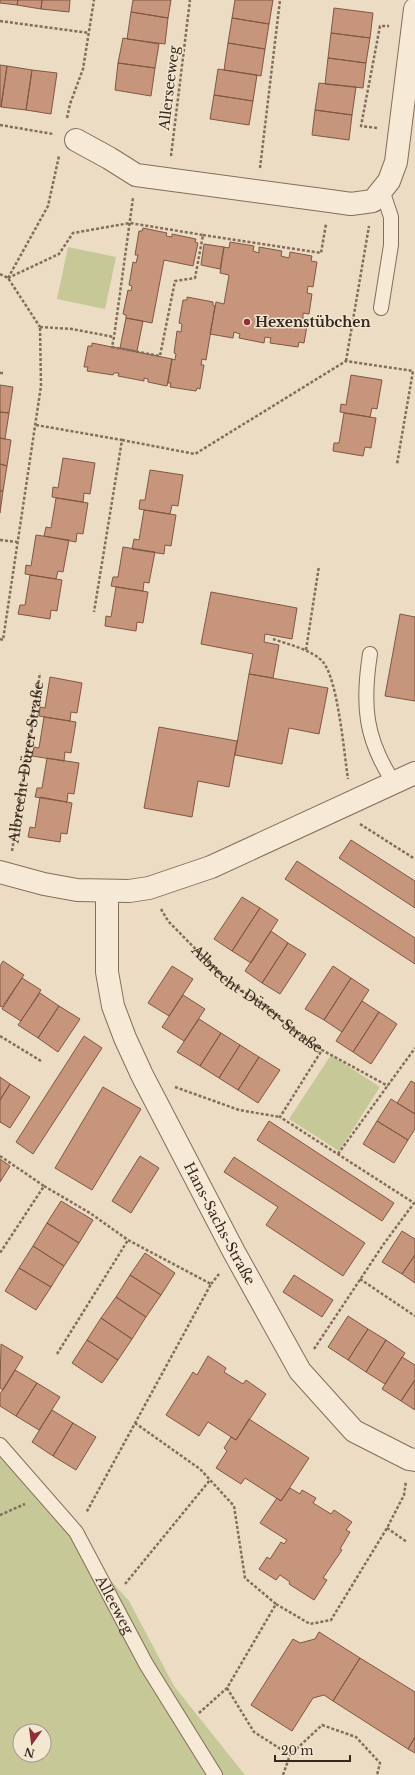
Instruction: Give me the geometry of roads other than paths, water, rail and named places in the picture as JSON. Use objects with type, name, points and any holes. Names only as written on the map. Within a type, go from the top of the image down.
[{"type":"street","points":[[64,142],[109,158],[136,176],[351,204],[377,195],[389,181],[396,162],[414,18]]},
{"type":"street","points":[[4,874],[44,884],[77,890],[107,892],[149,888],[211,867],[415,773]]},
{"type":"street","name":"Hans-Sachs-Straße","points":[[107,892],[107,972],[113,1006],[125,1038],[142,1075],[231,1246],[300,1371],[354,1431],[412,1459]]},
{"type":"lane","points":[[377,195],[391,217],[391,238],[381,308]]},
{"type":"lane","points":[[370,654],[366,679],[365,706],[370,734],[382,764],[394,783]]},
{"type":"lane","name":"Alleeweg","points":[[0,1445],[76,1532],[146,1664],[215,1775]]},
{"type":"place","name":"Hexenstübchen","points":[[247,322]]}]
